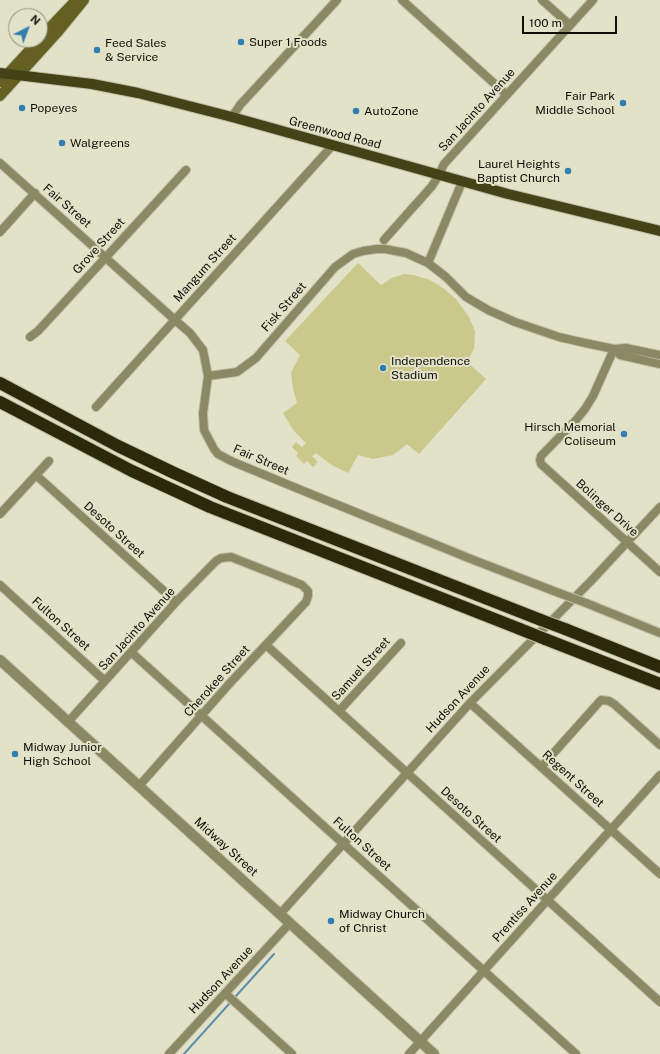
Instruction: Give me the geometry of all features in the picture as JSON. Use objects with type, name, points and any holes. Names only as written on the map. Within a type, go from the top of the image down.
[{"type":"highway","points":[[2,383],[118,446],[220,494],[660,667]]},
{"type":"highway","points":[[2,403],[132,471],[210,507],[660,684]]},
{"type":"main road","points":[[48,30],[76,0]]},
{"type":"main road","points":[[0,96],[57,33],[84,0]]},
{"type":"main road","points":[[0,82],[4,74],[30,48]]},
{"type":"main road","name":"Greenwood Road","points":[[4,74],[102,86],[138,93],[232,117],[462,182],[660,231]]},
{"type":"street","points":[[232,117],[240,106],[337,0]]},
{"type":"street","points":[[402,0],[507,95]]},
{"type":"street","points":[[542,0],[570,25]]},
{"type":"street","name":"San Jacinto Avenue","points":[[384,240],[432,186],[444,164],[593,0]]},
{"type":"street","name":"Mangum Street","points":[[96,407],[332,146]]},
{"type":"street","name":"Fair Street","points":[[0,163],[175,320],[190,334],[203,350],[208,376],[204,412],[204,430],[214,449],[231,462],[660,633]]},
{"type":"street","name":"Grove Street","points":[[30,337],[38,331],[186,170]]},
{"type":"street","points":[[428,263],[462,182]]},
{"type":"street","points":[[0,232],[35,194]]},
{"type":"street","name":"Fisk Street","points":[[208,376],[238,372],[256,358],[335,267],[353,254],[377,249],[406,253],[428,263],[446,277],[466,297],[488,310],[533,329],[614,349]]},
{"type":"street","points":[[614,349],[626,348],[660,355]]},
{"type":"street","points":[[614,349],[620,355],[660,364]]},
{"type":"street","name":"Bolinger Drive","points":[[614,349],[593,396],[585,409],[541,456],[540,460],[541,464],[660,572]]},
{"type":"street","points":[[0,514],[49,461]]},
{"type":"street","name":"Desoto Street","points":[[36,475],[176,602]]},
{"type":"street","name":"Hudson Avenue","points":[[280,914],[470,703],[590,582],[660,507]]},
{"type":"street","name":"San Jacinto Avenue","points":[[68,722],[176,602],[216,561],[227,557],[302,585],[308,591]]},
{"type":"street","name":"Fulton Street","points":[[0,585],[105,681]]},
{"type":"street","name":"Cherokee Street","points":[[139,786],[306,602],[308,591]]},
{"type":"street","name":"Samuel Street","points":[[339,711],[401,643]]},
{"type":"street","name":"Desoto Street","points":[[266,645],[660,1002]]},
{"type":"street","name":"Fulton Street","points":[[131,652],[576,1054]]},
{"type":"street","name":"Midway Street","points":[[0,660],[434,1054]]},
{"type":"street","points":[[542,766],[601,700],[609,701],[614,704],[660,745]]},
{"type":"street","name":"Regent Street","points":[[470,703],[542,766],[660,874]]},
{"type":"street","name":"Prentiss Avenue","points":[[409,1054],[660,775]]},
{"type":"street","name":"Hudson Avenue","points":[[169,1054],[290,923]]},
{"type":"street","points":[[225,993],[292,1054]]},
{"type":"shaded area","name":"Independence Stadium","points":[[358,263],[381,285],[392,278],[404,274],[414,275],[430,280],[443,288],[456,299],[469,317],[475,331],[474,349],[467,362],[486,379],[419,454],[407,444],[393,455],[373,459],[358,455],[348,473],[330,464],[316,453],[312,456],[318,462],[313,467],[307,461],[304,464],[296,456],[298,453],[292,447],[296,442],[302,447],[306,443],[294,431],[283,413],[297,403],[291,373],[300,355],[285,341]]},
{"type":"waterway","points":[[236,996],[274,954]]},
{"type":"waterway","points":[[184,1054],[229,1004]]},
{"type":"place","name":"Super 1 Foods","points":[[241,42]]},
{"type":"place","name":"Feed Sales & Service","points":[[97,50]]},
{"type":"place","name":"Fair Park Middle School","points":[[623,103]]},
{"type":"place","name":"Popeyes","points":[[22,108]]},
{"type":"place","name":"AutoZone","points":[[356,111]]},
{"type":"place","name":"Walgreens","points":[[62,143]]},
{"type":"place","name":"Laurel Heights Baptist Church","points":[[568,171]]},
{"type":"place","name":"Independence Stadium","points":[[383,368]]},
{"type":"place","name":"Hirsch Memorial Coliseum","points":[[624,434]]},
{"type":"place","name":"Midway Junior High School","points":[[15,754]]},
{"type":"place","name":"Midway Church of Christ","points":[[331,921]]}]
